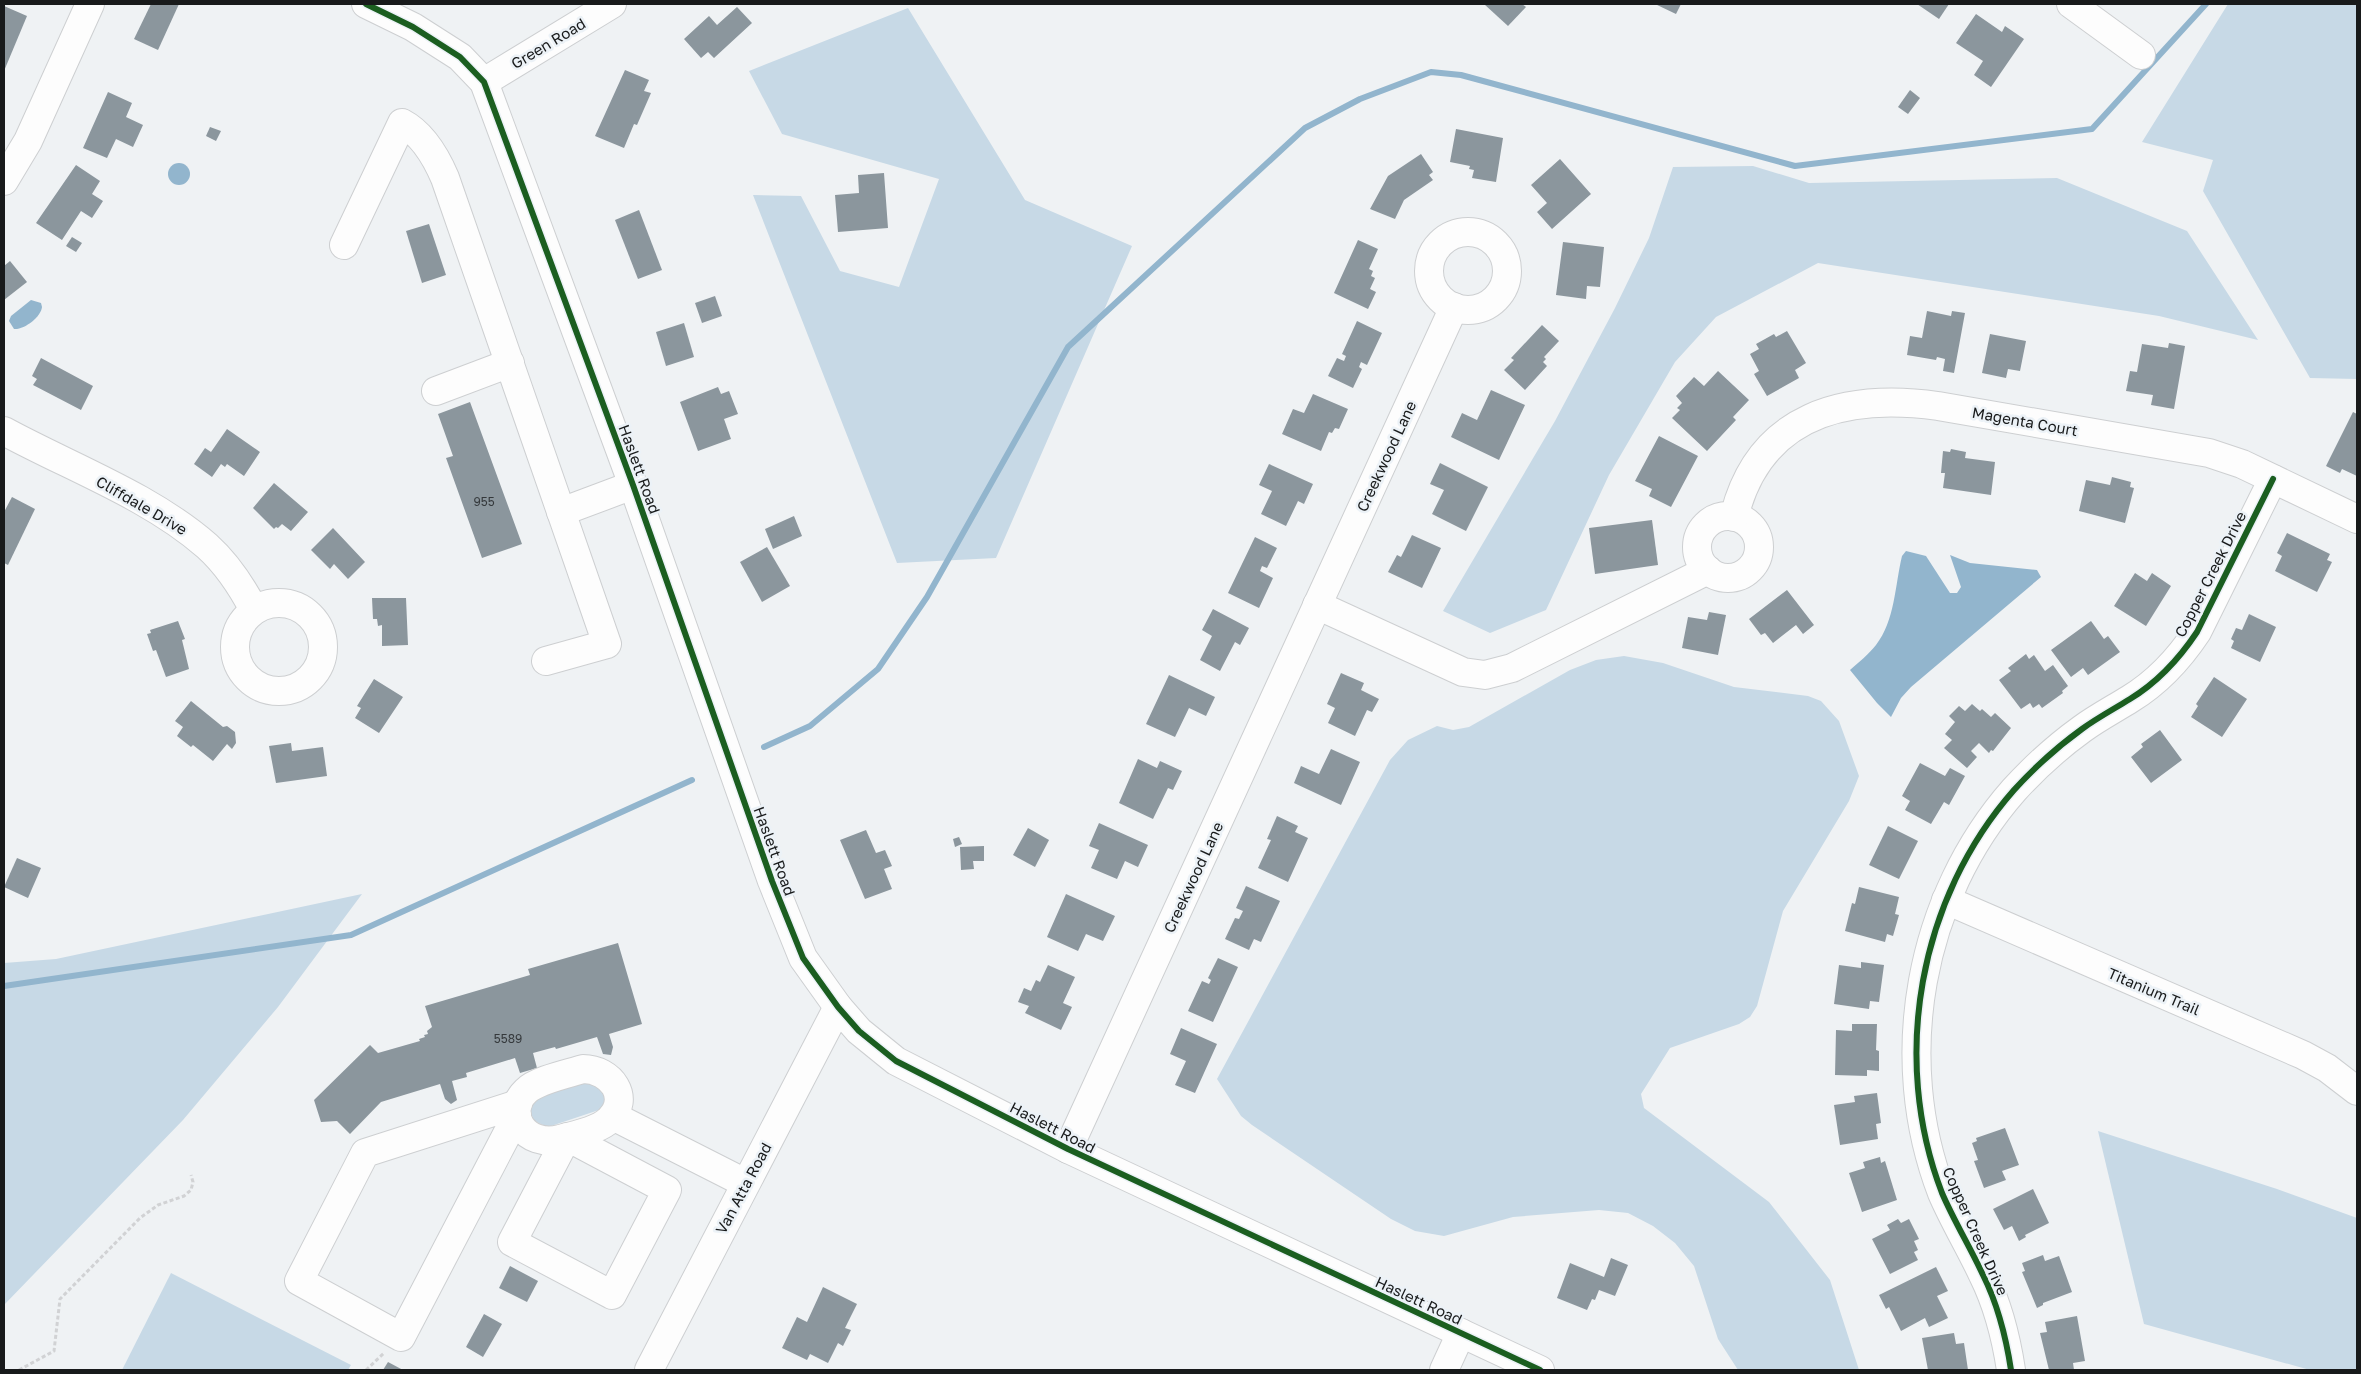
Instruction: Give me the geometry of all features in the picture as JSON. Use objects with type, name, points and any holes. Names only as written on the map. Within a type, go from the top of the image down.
[{"type":"street","points":[[4,181],[28,141],[90,4]]},
{"type":"street","name":"Haslett Road","points":[[366,4],[413,27],[460,57],[484,82],[633,485],[772,881],[803,958],[838,1007],[859,1031],[896,1061],[1068,1150],[1540,1370]]},
{"type":"street","name":"Green Road","points":[[484,82],[612,4]]},
{"type":"street","points":[[2071,4],[2141,55]]},
{"type":"street","points":[[344,245],[402,123],[410,127],[425,143],[439,164],[445,178],[606,644],[546,662]]},
{"type":"street","name":"Creekwood Lane","points":[[1068,1150],[1454,307]]},
{"type":"street","points":[[436,391],[510,363]]},
{"type":"street","name":"Magenta Court","points":[[1734,517],[1738,498],[1756,463],[1784,433],[1820,413],[1839,407],[1877,402],[1931,405],[2209,453],[2242,464],[2357,519]]},
{"type":"street","name":"Cliffdale Drive","points":[[4,430],[143,503],[179,525],[208,547],[243,589],[254,610]]},
{"type":"street","name":"Copper Creek Drive","points":[[2011,1370],[2001,1322],[1993,1298],[1955,1223],[1934,1169],[1924,1128],[1918,1096],[1916,1062],[1920,996],[1926,964],[1946,900],[1960,870],[1985,828],[2035,768],[2083,728],[2151,684],[2184,651],[2197,632],[2273,479]]},
{"type":"street","points":[[561,512],[633,485]]},
{"type":"street","points":[[1724,517],[1734,517],[1743,521],[1756,534],[1758,553],[1755,562],[1741,575],[1732,578],[1722,578],[1708,570],[1700,560],[1697,551],[1701,532],[1715,520],[1724,517]]},
{"type":"street","points":[[1318,605],[1453,667],[1474,675],[1486,675],[1504,672],[1708,570]]},
{"type":"street","name":"Titanium Trail","points":[[1946,900],[2303,1055],[2327,1068],[2357,1091]]},
{"type":"street","name":"Van Atta Road","points":[[649,1370],[838,1007]]},
{"type":"street","points":[[517,1110],[364,1154],[299,1281],[401,1337],[517,1110],[527,1090],[534,1085],[583,1069],[601,1071],[615,1084],[618,1102],[613,1116],[603,1124],[550,1142],[532,1138],[520,1124],[517,1110]]},
{"type":"street","points":[[613,1116],[745,1183]]},
{"type":"street","points":[[567,1137],[667,1190],[612,1296],[512,1242],[567,1137]]},
{"type":"street","points":[[1444,1370],[1461,1333]]},
{"type":"path","points":[[19,1370],[54,1351],[60,1299],[140,1218],[158,1205],[184,1196],[191,1190],[192,1175]]},
{"type":"shaded area","points":[[2228,4],[2357,4],[2357,379],[2310,378],[2203,191],[2213,160],[2142,142]]},
{"type":"shaded area","points":[[908,8],[1025,200],[1132,246],[996,558],[897,563],[753,195],[801,196],[840,271],[899,287],[939,179],[782,134],[749,71]]},
{"type":"shaded area","points":[[1753,166],[1809,183],[2057,178],[2187,231],[2258,340],[2159,316],[1818,263],[1716,317],[1675,362],[1609,475],[1546,610],[1490,633],[1443,611],[1555,421],[1615,308],[1649,238],[1673,167]]},
{"type":"shaded area","points":[[1624,656],[1663,663],[1734,687],[1808,696],[1821,701],[1839,721],[1859,776],[1849,801],[1783,911],[1757,1006],[1750,1017],[1739,1024],[1670,1048],[1641,1094],[1644,1108],[1769,1202],[1830,1280],[1859,1370],[1738,1370],[1718,1339],[1694,1266],[1675,1243],[1653,1226],[1628,1213],[1599,1210],[1513,1217],[1444,1236],[1415,1231],[1391,1219],[1252,1125],[1241,1116],[1217,1079],[1390,760],[1408,740],[1437,726],[1453,730],[1469,727],[1570,670],[1596,660]]},
{"type":"shaded area","points":[[362,894],[278,1007],[183,1120],[4,1305],[4,963],[56,959]]},
{"type":"shaded area","points":[[594,1078],[609,1097],[602,1109],[551,1126],[545,1126],[533,1120],[530,1107],[536,1096]]},
{"type":"shaded area","points":[[2098,1131],[2277,1189],[2357,1218],[2357,1370],[2310,1370],[2144,1324]]},
{"type":"shaded area","points":[[171,1273],[351,1365],[348,1370],[122,1370]]},
{"type":"water","points":[[175,163],[183,163],[190,170],[190,178],[183,185],[175,185],[168,178],[168,170]]},
{"type":"water","points":[[31,300],[41,303],[42,307],[39,315],[27,325],[14,329],[9,321],[11,316]]},
{"type":"water","points":[[1906,551],[1926,556],[1950,593],[1957,593],[1961,587],[1950,555],[1970,563],[2037,570],[2041,577],[1911,687],[1901,698],[1891,717],[1850,670],[1876,645],[1887,625],[1894,602],[1902,556]]},
{"type":"building","points":[[151,4],[179,4],[158,50],[134,39]]},
{"type":"building","points":[[1484,4],[1522,4],[1526,7],[1508,26]]},
{"type":"building","points":[[1655,4],[1681,4],[1676,14]]},
{"type":"building","points":[[1917,4],[1949,4],[1939,19]]},
{"type":"building","points":[[4,6],[27,16],[4,71]]},
{"type":"building","points":[[737,7],[752,23],[714,58],[708,52],[701,58],[684,39],[709,16],[717,25]]},
{"type":"building","points":[[1976,14],[2002,32],[2005,26],[2024,39],[1991,87],[1974,75],[1983,61],[1956,43]]},
{"type":"building","points":[[625,70],[649,80],[644,91],[651,93],[637,125],[634,124],[624,148],[595,136]]},
{"type":"building","points":[[1910,90],[1920,98],[1908,114],[1898,107]]},
{"type":"building","points":[[108,92],[132,103],[126,117],[143,125],[133,147],[116,139],[107,158],[83,148]]},
{"type":"building","points":[[210,127],[221,131],[216,141],[206,136]]},
{"type":"building","points":[[1456,129],[1503,138],[1496,182],[1472,178],[1474,170],[1469,169],[1470,166],[1450,162]]},
{"type":"building","points":[[1421,154],[1433,172],[1429,175],[1433,180],[1404,200],[1395,219],[1370,209],[1388,176]]},
{"type":"building","points":[[1560,159],[1591,194],[1552,229],[1537,212],[1547,203],[1531,185]]},
{"type":"building","points":[[76,165],[100,181],[92,194],[103,201],[92,218],[81,211],[62,240],[36,223]]},
{"type":"building","points":[[884,173],[888,228],[838,232],[835,195],[859,193],[858,175]]},
{"type":"building","points":[[639,210],[662,270],[638,279],[615,220]]},
{"type":"building","points":[[429,224],[446,275],[422,283],[406,231]]},
{"type":"building","points":[[72,237],[82,243],[76,252],[66,246]]},
{"type":"building","points":[[1358,240],[1378,249],[1369,269],[1373,271],[1371,276],[1375,278],[1370,289],[1376,292],[1368,309],[1334,293]]},
{"type":"building","points":[[1563,242],[1604,247],[1600,287],[1587,286],[1586,299],[1556,295]]},
{"type":"building","points":[[10,261],[27,282],[4,300],[4,266]]},
{"type":"building","points":[[715,296],[722,316],[702,323],[695,303]]},
{"type":"building","points":[[1927,311],[1951,316],[1952,311],[1965,313],[1954,373],[1943,371],[1945,359],[1937,357],[1936,360],[1907,355],[1910,336],[1922,338]]},
{"type":"building","points":[[1357,321],[1382,333],[1367,365],[1361,362],[1359,367],[1362,369],[1353,388],[1328,376],[1337,358],[1344,361],[1346,356],[1342,354]]},
{"type":"building","points":[[684,323],[694,357],[666,366],[656,332]]},
{"type":"building","points":[[1542,325],[1559,341],[1544,357],[1546,359],[1543,362],[1547,366],[1525,390],[1504,370],[1514,360],[1511,358]]},
{"type":"building","points":[[1787,331],[1806,363],[1795,370],[1799,378],[1767,396],[1754,374],[1759,371],[1750,354],[1759,349],[1756,344],[1774,334],[1776,337]]},
{"type":"building","points":[[1990,334],[2026,341],[2020,371],[2008,369],[2006,378],[1982,373]]},
{"type":"building","points":[[2169,343],[2185,346],[2174,409],[2151,405],[2153,395],[2126,391],[2130,371],[2137,372],[2142,344],[2168,348]]},
{"type":"building","points":[[41,358],[93,386],[81,410],[33,385],[37,379],[32,376]]},
{"type":"building","points":[[1718,371],[1749,400],[1733,417],[1736,420],[1707,451],[1672,418],[1680,410],[1677,408],[1682,403],[1676,396],[1694,377],[1704,386]]},
{"type":"building","points":[[718,387],[721,394],[729,391],[738,414],[724,419],[731,439],[698,451],[680,402]]},
{"type":"building","points":[[1491,390],[1525,405],[1499,460],[1451,437],[1462,413],[1477,420]]},
{"type":"building","points":[[1313,394],[1348,409],[1339,429],[1335,428],[1332,433],[1329,432],[1321,451],[1282,434],[1293,409],[1304,413]]},
{"type":"building","points":[[470,402],[522,544],[482,558],[446,458],[453,456],[438,414]]},
{"type":"building","points":[[2353,412],[2357,414],[2357,476],[2342,469],[2340,473],[2326,466]]},
{"type":"building","points":[[227,429],[260,452],[244,476],[227,464],[225,467],[221,464],[212,477],[194,464],[205,448],[211,452]]},
{"type":"building","points":[[1659,436],[1698,456],[1671,507],[1649,496],[1652,489],[1635,481]]},
{"type":"building","points":[[1951,449],[1966,452],[1965,458],[1995,462],[1991,495],[1943,488],[1945,473],[1941,473],[1943,451],[1950,452]]},
{"type":"building","points":[[1440,463],[1488,487],[1466,531],[1432,514],[1444,490],[1430,484]]},
{"type":"building","points":[[1269,464],[1313,484],[1304,504],[1298,501],[1286,526],[1261,514],[1272,491],[1259,485]]},
{"type":"building","points":[[2112,477],[2131,482],[2130,487],[2134,488],[2125,523],[2079,511],[2086,480],[2110,485]]},
{"type":"building","points":[[274,483],[308,512],[291,531],[282,524],[274,529],[253,508]]},
{"type":"building","points":[[12,497],[35,509],[8,565],[4,563],[4,512]]},
{"type":"building","points":[[794,516],[802,536],[773,549],[765,529]]},
{"type":"building","points":[[1652,520],[1658,565],[1595,574],[1589,528]]},
{"type":"building","points":[[333,528],[365,562],[348,579],[334,564],[330,569],[311,550]]},
{"type":"building","points":[[2287,533],[2330,554],[2327,560],[2332,562],[2317,592],[2275,571],[2282,556],[2277,553]]},
{"type":"building","points":[[1412,535],[1441,548],[1422,588],[1388,572],[1397,555],[1401,557]]},
{"type":"building","points":[[1255,537],[1277,548],[1267,568],[1262,566],[1260,571],[1273,578],[1259,608],[1228,593]]},
{"type":"building","points":[[767,547],[790,586],[762,602],[740,562]]},
{"type":"building","points":[[2135,573],[2147,581],[2152,573],[2171,586],[2146,626],[2114,606]]},
{"type":"building","points":[[1787,590],[1814,625],[1803,634],[1796,625],[1773,643],[1765,633],[1761,635],[1749,619]]},
{"type":"building","points":[[372,598],[406,598],[408,645],[382,646],[382,625],[378,626],[377,619],[373,619]]},
{"type":"building","points":[[1213,609],[1249,628],[1240,645],[1235,642],[1220,671],[1200,660],[1212,636],[1202,630]]},
{"type":"building","points":[[1709,612],[1726,615],[1718,655],[1682,648],[1688,617],[1707,620]]},
{"type":"building","points":[[2249,614],[2276,627],[2260,662],[2231,648],[2234,641],[2231,639],[2236,628],[2242,630]]},
{"type":"building","points":[[178,621],[185,639],[182,640],[189,669],[166,677],[156,650],[153,651],[147,634],[151,633],[150,630]]},
{"type":"building","points":[[2091,621],[2104,639],[2108,636],[2120,652],[2088,675],[2083,668],[2071,677],[2051,650]]},
{"type":"building","points":[[2026,654],[2029,659],[2034,655],[2045,671],[2053,665],[2068,686],[2062,691],[2063,693],[2042,708],[2039,704],[2033,708],[2030,703],[2021,709],[1999,680],[2011,671],[2008,668]]},
{"type":"building","points":[[1341,673],[1364,683],[1361,690],[1379,699],[1372,712],[1367,710],[1355,736],[1328,723],[1335,708],[1327,704]]},
{"type":"building","points":[[1169,675],[1215,697],[1206,716],[1189,708],[1175,737],[1146,724]]},
{"type":"building","points":[[2214,677],[2247,699],[2222,737],[2191,717],[2198,706],[2196,704]]},
{"type":"building","points":[[374,679],[403,697],[379,733],[355,718],[361,708],[357,706]]},
{"type":"building","points":[[191,701],[223,727],[227,726],[235,732],[236,743],[232,749],[227,744],[213,761],[193,745],[191,747],[177,736],[183,727],[175,721]]},
{"type":"building","points":[[1972,704],[1980,711],[1982,709],[1991,717],[1995,713],[2011,728],[1993,751],[1991,750],[1989,753],[1979,743],[1971,751],[1977,757],[1967,768],[1944,748],[1952,740],[1945,734],[1955,722],[1949,716],[1959,706],[1965,711]]},
{"type":"building","points":[[2160,730],[2182,760],[2151,783],[2131,757],[2143,747],[2141,744]]},
{"type":"building","points":[[291,743],[292,751],[323,747],[327,776],[276,783],[269,746]]},
{"type":"building","points":[[1331,749],[1360,762],[1341,805],[1294,783],[1301,766],[1319,774]]},
{"type":"building","points":[[1138,759],[1157,768],[1160,761],[1182,771],[1173,790],[1168,788],[1153,819],[1119,803]]},
{"type":"building","points":[[1920,763],[1945,776],[1950,768],[1965,776],[1949,805],[1944,802],[1931,824],[1905,810],[1910,801],[1902,796]]},
{"type":"building","points":[[1277,816],[1298,826],[1295,832],[1308,838],[1288,882],[1258,868],[1271,840],[1267,839]]},
{"type":"building","points":[[1099,823],[1148,845],[1138,867],[1125,861],[1117,879],[1091,868],[1099,850],[1089,846]]},
{"type":"building","points":[[1888,826],[1918,841],[1899,879],[1869,865]]},
{"type":"building","points":[[1028,828],[1049,840],[1035,867],[1013,855]]},
{"type":"building","points":[[866,830],[876,853],[885,850],[892,866],[884,869],[892,889],[865,899],[840,840]]},
{"type":"building","points":[[959,837],[962,844],[955,847],[953,839]]},
{"type":"building","points":[[984,846],[984,861],[973,861],[974,869],[961,870],[960,847]]},
{"type":"building","points":[[17,858],[41,868],[28,898],[4,887]]},
{"type":"building","points":[[1246,886],[1280,901],[1261,942],[1254,939],[1249,950],[1225,939],[1235,918],[1239,919],[1243,911],[1236,908]]},
{"type":"building","points":[[1859,887],[1899,897],[1895,914],[1899,915],[1893,936],[1887,934],[1885,942],[1845,931],[1852,903],[1855,904]]},
{"type":"building","points":[[1066,894],[1115,916],[1103,941],[1086,934],[1078,951],[1047,937]]},
{"type":"building","points":[[618,943],[642,1024],[609,1034],[613,1047],[611,1055],[603,1054],[597,1037],[556,1049],[555,1047],[533,1053],[537,1068],[520,1073],[515,1058],[466,1073],[467,1077],[452,1081],[457,1100],[451,1104],[445,1099],[440,1084],[381,1102],[350,1134],[337,1121],[321,1122],[314,1100],[370,1045],[378,1053],[420,1041],[419,1039],[428,1034],[427,1031],[432,1027],[425,1006],[530,975],[528,969]]},
{"type":"building","points":[[1218,958],[1238,967],[1213,1022],[1188,1011],[1202,981],[1209,984],[1211,980],[1208,978]]},
{"type":"building","points":[[1861,962],[1884,965],[1879,1002],[1870,1001],[1869,1009],[1834,1004],[1839,965],[1861,968]]},
{"type":"building","points":[[1048,965],[1075,977],[1063,1003],[1072,1007],[1061,1030],[1025,1013],[1029,1006],[1018,1002],[1024,988],[1031,991],[1036,980],[1040,982]]},
{"type":"building","points":[[1852,1024],[1877,1024],[1876,1050],[1879,1051],[1879,1071],[1867,1070],[1867,1076],[1835,1075],[1836,1030],[1852,1031]]},
{"type":"building","points":[[1181,1028],[1217,1044],[1195,1093],[1175,1085],[1186,1061],[1170,1054]]},
{"type":"building","points":[[1877,1093],[1881,1123],[1876,1124],[1878,1139],[1840,1145],[1834,1105],[1855,1102],[1854,1096]]},
{"type":"building","points":[[2005,1128],[2019,1165],[2002,1171],[2006,1180],[1984,1188],[1974,1161],[1978,1160],[1972,1143],[1977,1141],[1976,1138]]},
{"type":"building","points":[[1880,1157],[1881,1163],[1885,1161],[1897,1200],[1862,1212],[1849,1173],[1865,1168],[1863,1162]]},
{"type":"building","points":[[2033,1189],[2049,1223],[2025,1235],[2026,1237],[2019,1241],[2012,1226],[2004,1230],[1993,1209]]},
{"type":"building","points":[[1898,1219],[1901,1223],[1909,1219],[1919,1239],[1914,1241],[1918,1250],[1914,1252],[1918,1260],[1890,1274],[1872,1239],[1890,1230],[1887,1225]]},
{"type":"building","points":[[2043,1255],[2045,1261],[2059,1256],[2072,1292],[2043,1303],[2043,1305],[2037,1308],[2022,1272],[2025,1271],[2022,1263]]},
{"type":"building","points":[[1611,1258],[1628,1265],[1615,1296],[1599,1290],[1595,1300],[1592,1299],[1587,1310],[1557,1298],[1570,1263],[1604,1277]]},
{"type":"building","points":[[510,1266],[538,1281],[527,1302],[499,1288]]},
{"type":"building","points":[[1936,1267],[1948,1291],[1937,1296],[1948,1318],[1929,1327],[1925,1318],[1901,1331],[1889,1307],[1886,1309],[1879,1295]]},
{"type":"building","points":[[823,1287],[857,1304],[845,1328],[851,1330],[843,1346],[838,1343],[828,1363],[810,1354],[807,1360],[782,1348],[797,1317],[807,1322]]},
{"type":"building","points":[[484,1314],[502,1324],[483,1357],[466,1347]]},
{"type":"building","points":[[2077,1316],[2085,1361],[2073,1363],[2074,1370],[2049,1370],[2040,1333],[2047,1332],[2045,1322]]},
{"type":"building","points":[[1954,1333],[1956,1344],[1964,1343],[1968,1370],[1928,1370],[1922,1338]]},
{"type":"building","points":[[388,1362],[403,1370],[383,1370]]},
{"type":"waterway","points":[[764,747],[810,726],[878,669],[927,597],[1068,347],[1305,128],[1360,99],[1431,72],[1461,75],[1795,166],[2092,129],[2206,4]]},
{"type":"waterway","points":[[4,986],[351,935],[692,780]]},
{"type":"cycle path","points":[[366,4],[413,27],[460,57],[484,82],[633,485],[772,881],[803,958],[838,1007],[859,1031],[896,1061],[1068,1149],[1540,1370]]},
{"type":"cycle path","points":[[2011,1370],[2004,1333],[1993,1298],[1942,1193],[1926,1141],[1918,1088],[1917,1035],[1923,981],[1936,929],[1955,880],[1981,833],[2014,790],[2046,758],[2073,736],[2150,685],[2175,661],[2190,642],[2197,632],[2273,479]]}]
